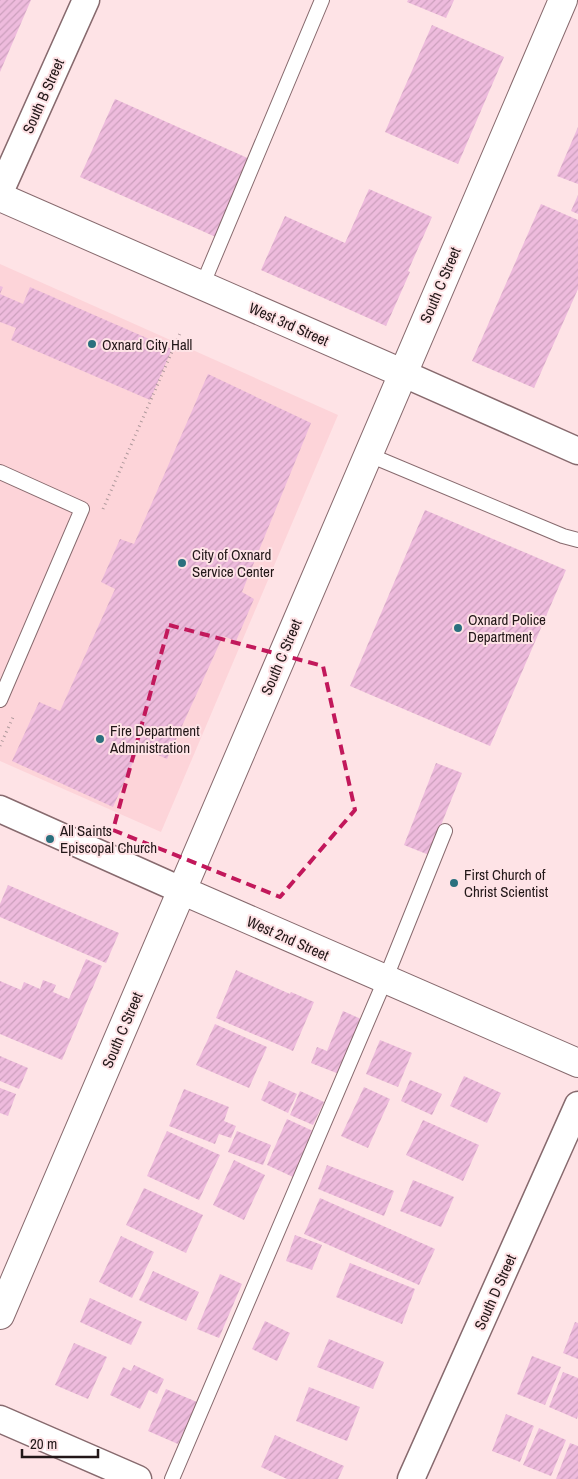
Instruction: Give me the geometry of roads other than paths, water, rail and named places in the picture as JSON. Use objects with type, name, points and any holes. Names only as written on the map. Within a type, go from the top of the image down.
[{"type":"street","name":"South B Street","points":[[0,192],[86,0]]},
{"type":"street","name":"South C Street","points":[[0,1315],[563,0]]},
{"type":"street","name":"West 3rd Street","points":[[0,198],[578,451]]},
{"type":"street","name":"West 2nd Street","points":[[0,809],[385,980],[578,1063]]},
{"type":"street","name":"South D Street","points":[[411,1479],[578,1105]]},
{"type":"street","points":[[0,1419],[138,1479]]},
{"type":"lane","points":[[202,286],[322,0]]},
{"type":"lane","points":[[367,454],[563,536],[578,540]]},
{"type":"lane","points":[[0,472],[82,509],[0,700]]},
{"type":"lane","points":[[172,1479],[385,980],[445,831]]},
{"type":"place","name":"Oxnard City Hall","points":[[92,344]]},
{"type":"place","name":"City of Oxnard Service Center","points":[[182,563]]},
{"type":"place","name":"Oxnard Police Department","points":[[458,628]]},
{"type":"place","name":"Fire Department Administration","points":[[100,739]]},
{"type":"place","name":"All Saints Episcopal Church","points":[[50,839]]},
{"type":"place","name":"First Church of Christ Scientist","points":[[454,883]]}]
